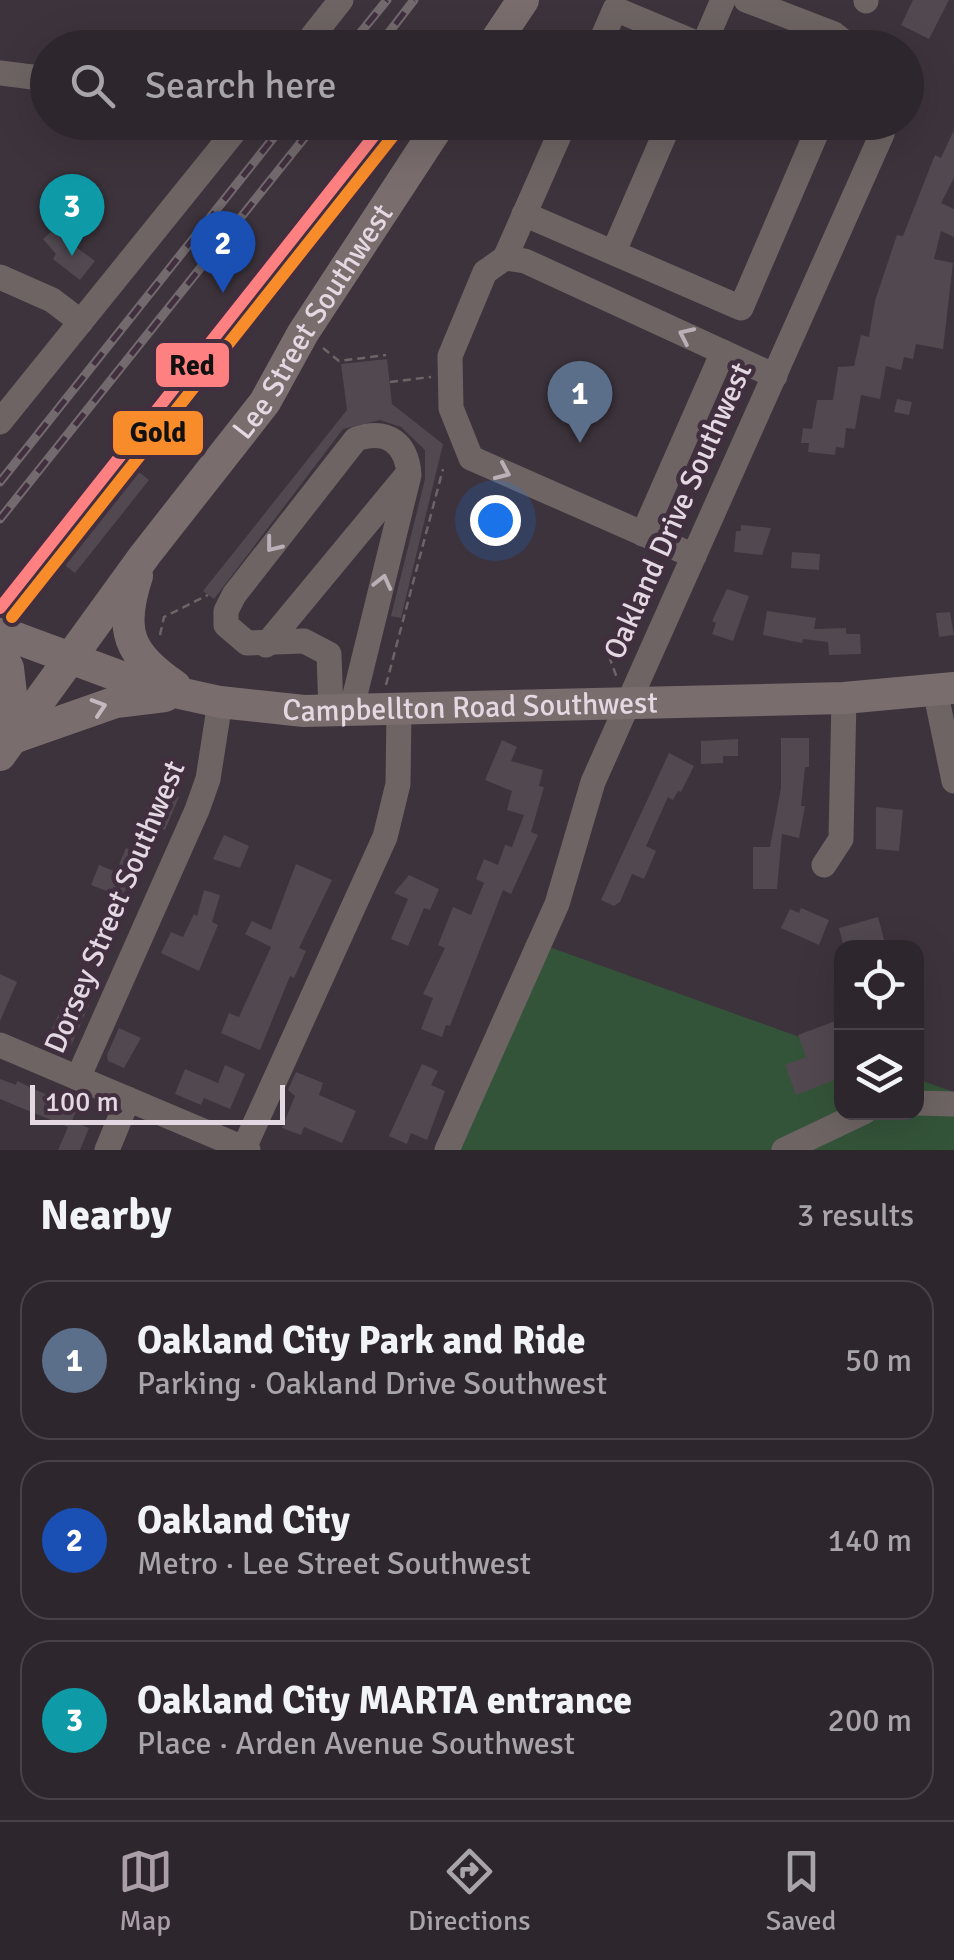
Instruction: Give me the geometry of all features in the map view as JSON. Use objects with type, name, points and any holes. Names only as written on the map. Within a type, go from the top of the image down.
[{"type":"main road","points":[[503,30],[523,0]]},
{"type":"main road","name":"Lee Street Southwest","points":[[8,746],[145,555],[265,402],[304,332],[429,140]]},
{"type":"main road","points":[[145,555],[132,592],[129,634],[136,654],[150,669],[186,694]]},
{"type":"main road","name":"Campbellton Road Southwest","points":[[0,632],[70,658],[220,702],[365,711],[844,698],[945,689]]},
{"type":"main road","points":[[0,651],[8,668],[8,746],[116,702],[186,694]]},
{"type":"street","points":[[317,30],[341,0]]},
{"type":"street","points":[[711,30],[723,0]]},
{"type":"street","points":[[746,0],[777,6],[826,30]]},
{"type":"street","points":[[606,30],[615,10],[663,30]]},
{"type":"street","points":[[0,73],[30,77]]},
{"type":"street","points":[[0,422],[226,140]]},
{"type":"street","points":[[557,140],[504,258],[484,272],[450,356],[451,408],[472,458],[694,556]]},
{"type":"street","points":[[614,251],[662,140]]},
{"type":"street","points":[[524,214],[741,308],[813,140]]},
{"type":"street","name":"Oakland Drive Southwest","points":[[447,1150],[557,904],[593,782],[876,140]]},
{"type":"street","points":[[504,258],[525,261],[775,376]]},
{"type":"street","points":[[0,277],[52,300],[81,322]]},
{"type":"street","points":[[643,534],[723,352]]},
{"type":"street","points":[[0,1045],[246,1149],[385,837],[398,784],[365,711],[329,654],[304,641],[247,644],[226,625],[226,611],[234,594],[356,439],[384,435],[399,443],[408,456],[409,472],[365,651],[365,711]]},
{"type":"street","points":[[266,646],[409,472]]},
{"type":"street","points":[[329,654],[341,648],[365,651]]},
{"type":"street","points":[[945,689],[954,781]]},
{"type":"street","points":[[824,865],[840,839],[844,698]]},
{"type":"street","name":"Dorsey Street Southwest","points":[[78,1078],[197,810],[208,779],[220,702]]},
{"type":"street","points":[[106,1150],[128,1099]]},
{"type":"street","points":[[924,1103],[954,1104]]},
{"type":"street","points":[[784,1150],[847,1120]]},
{"type":"path","points":[[340,361],[386,355]]},
{"type":"path","points":[[390,382],[432,377]]},
{"type":"path","points":[[365,711],[443,469]]},
{"type":"path","points":[[160,636],[164,617],[208,595]]},
{"type":"green space","points":[[527,939],[834,1049],[834,1120],[924,1120],[924,1081],[954,1092],[954,1150],[445,1150]]},
{"type":"building","points":[[913,0],[949,0],[929,39],[924,36],[924,30],[901,25]]},
{"type":"building","points":[[954,130],[954,178],[941,203],[954,209],[954,237],[941,231],[934,259],[953,263],[943,349],[916,344],[913,359],[904,357],[901,370],[886,366],[880,399],[861,395],[855,429],[846,428],[844,448],[836,447],[835,455],[808,452],[809,443],[801,443],[803,428],[812,429],[817,400],[833,400],[838,367],[854,366],[861,335],[869,337],[875,301],[897,235],[903,236],[935,155],[941,158]]},
{"type":"building","points":[[53,230],[95,261],[80,280],[53,259],[56,254],[43,239]]},
{"type":"building","points":[[387,359],[392,404],[443,444],[401,618],[391,616],[425,479],[425,450],[401,427],[380,420],[343,429],[214,599],[203,591],[347,410],[341,364]]},
{"type":"building","points":[[897,399],[912,402],[909,415],[894,412]]},
{"type":"building","points":[[123,460],[149,480],[75,573],[49,553]]},
{"type":"building","points":[[741,525],[771,528],[762,555],[734,552],[736,531],[741,531]]},
{"type":"building","points":[[792,552],[820,554],[819,570],[791,568]]},
{"type":"building","points":[[727,589],[749,596],[733,641],[712,634],[716,623],[712,621]]},
{"type":"building","points":[[767,611],[816,618],[814,629],[846,628],[846,634],[860,634],[861,654],[829,655],[828,642],[803,639],[802,643],[763,635]]},
{"type":"building","points":[[950,612],[954,635],[939,637],[936,613]]},
{"type":"building","points":[[781,738],[809,738],[809,767],[805,767],[801,806],[805,806],[799,838],[782,834],[777,889],[753,889],[753,847],[770,847],[781,788]]},
{"type":"building","points":[[738,739],[738,756],[723,756],[723,763],[701,764],[701,741]]},
{"type":"building","points":[[502,740],[517,747],[511,761],[543,770],[539,786],[544,787],[531,832],[538,835],[511,894],[503,890],[450,1026],[446,1025],[442,1037],[421,1029],[433,998],[423,994],[445,948],[438,945],[453,907],[471,915],[484,883],[476,879],[484,859],[498,865],[505,845],[512,847],[524,815],[507,810],[512,791],[485,780]]},
{"type":"building","points":[[669,753],[694,766],[681,792],[673,800],[668,797],[646,846],[656,851],[644,879],[632,874],[620,902],[614,906],[601,900]]},
{"type":"building","points":[[156,787],[179,797],[165,830],[142,820]]},
{"type":"building","points":[[876,807],[903,810],[899,851],[876,849]]},
{"type":"building","points":[[224,835],[249,846],[240,868],[213,859]]},
{"type":"building","points":[[126,848],[142,854],[130,892],[125,890],[122,897],[91,885],[99,865],[116,872]]},
{"type":"building","points":[[296,864],[332,880],[299,948],[306,951],[294,978],[290,976],[260,1050],[221,1033],[229,1013],[239,1017],[271,947],[245,934],[252,921],[271,930]]},
{"type":"building","points":[[409,875],[439,889],[430,910],[424,908],[408,946],[391,939],[408,899],[394,893]]},
{"type":"building","points":[[204,890],[220,895],[212,922],[218,925],[199,971],[161,953],[171,932],[183,937],[194,914],[197,916]]},
{"type":"building","points":[[801,908],[829,920],[819,945],[781,928],[790,909],[799,913]]},
{"type":"building","points":[[878,917],[884,940],[842,940],[839,928]]},
{"type":"building","points":[[0,974],[17,982],[0,1021]]},
{"type":"building","points":[[67,995],[89,1005],[71,1046],[57,1039],[60,1033],[52,1029]]},
{"type":"building","points":[[834,1021],[834,1080],[796,1095],[785,1065],[806,1057],[798,1035]]},
{"type":"building","points":[[119,1028],[141,1038],[124,1068],[108,1061],[107,1055]]},
{"type":"building","points":[[422,1064],[438,1071],[431,1085],[445,1091],[427,1140],[411,1133],[407,1144],[389,1136]]},
{"type":"building","points":[[225,1065],[245,1074],[230,1109],[204,1098],[201,1105],[175,1094],[185,1069],[218,1083]]},
{"type":"building","points":[[296,1072],[323,1083],[319,1095],[356,1111],[342,1143],[304,1127],[301,1135],[282,1128],[295,1096],[288,1090]]},
{"type":"building","points":[[0,1079],[16,1085],[17,1081],[77,1109],[72,1121],[89,1128],[80,1150],[58,1150],[68,1127],[0,1099]]},
{"type":"railway","points":[[363,30],[387,0]]},
{"type":"railway","points":[[391,30],[414,0]]},
{"type":"railway","points":[[0,482],[272,140]]},
{"type":"railway","points":[[0,519],[303,140]]},
{"type":"transit line","name":"Red","points":[[0,608],[371,140]]},
{"type":"transit line","name":"Gold","points":[[12,617],[390,140]]},
{"type":"place","name":"Oakland City MARTA entrance","points":[[72,256]]},
{"type":"place","name":"Oakland City","points":[[223,293]]},
{"type":"place","name":"Oakland City Park and Ride","points":[[580,443]]}]
